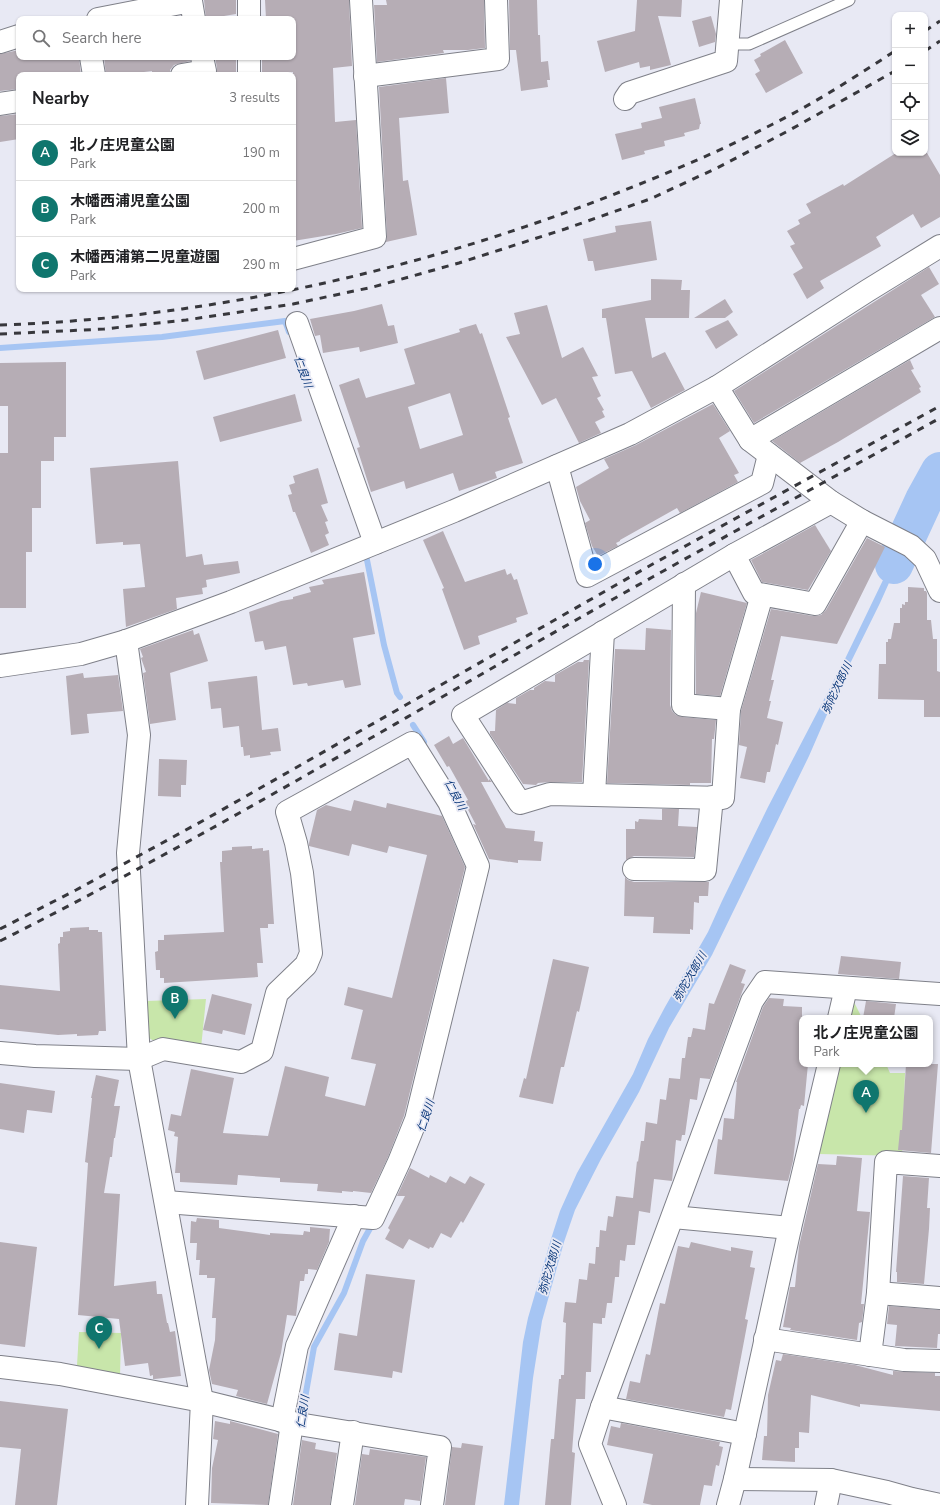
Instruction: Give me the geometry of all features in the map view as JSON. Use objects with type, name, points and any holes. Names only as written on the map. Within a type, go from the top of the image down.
[{"type":"street","points":[[249,0],[249,16]]},
{"type":"street","points":[[296,258],[375,237],[360,0]]},
{"type":"street","points":[[365,76],[498,59],[496,0]]},
{"type":"street","points":[[625,98],[629,93],[726,62],[731,0]]},
{"type":"street","points":[[114,16],[191,1],[194,16]]},
{"type":"street","points":[[0,42],[16,37]]},
{"type":"street","points":[[92,60],[94,72]]},
{"type":"street","points":[[199,72],[205,71],[203,60]]},
{"type":"street","points":[[249,60],[249,72]]},
{"type":"street","points":[[0,104],[16,101]]},
{"type":"street","points":[[0,666],[81,654],[126,641],[231,602],[454,511],[630,434],[717,387],[940,246]]},
{"type":"street","points":[[297,323],[374,543]]},
{"type":"street","points":[[750,440],[940,328]]},
{"type":"street","points":[[717,387],[750,440],[831,502],[862,521],[903,542],[925,559],[940,591]]},
{"type":"street","points":[[557,466],[587,576],[762,483],[769,455]]},
{"type":"street","points":[[762,595],[729,709],[723,798],[550,794],[520,803],[463,715],[734,555],[831,502]]},
{"type":"street","points":[[734,555],[754,594],[815,604],[862,521]]},
{"type":"street","points":[[684,584],[683,705],[729,709]]},
{"type":"street","points":[[594,795],[603,632]]},
{"type":"street","points":[[126,641],[139,735],[128,853],[139,1059],[202,1401],[197,1505]]},
{"type":"street","points":[[0,1053],[35,1056],[139,1059],[163,1049],[241,1062],[262,1052],[277,993],[306,965],[311,953],[302,873],[296,843],[286,812],[412,743],[450,802],[478,866],[416,1120],[399,1162],[372,1218],[166,1202]]},
{"type":"street","points":[[634,869],[705,870],[712,797]]},
{"type":"street","points":[[615,1505],[590,1444],[602,1407],[752,1001],[765,982],[940,994]]},
{"type":"street","points":[[840,1015],[846,988]]},
{"type":"street","points":[[728,1505],[827,1067]]},
{"type":"street","points":[[870,1355],[878,1293],[886,1162],[940,1166]]},
{"type":"street","points":[[280,1505],[296,1423],[297,1346],[354,1216]]},
{"type":"street","points":[[673,1217],[790,1228]]},
{"type":"street","points":[[878,1293],[940,1298]]},
{"type":"street","points":[[765,1339],[904,1360],[940,1361]]},
{"type":"street","points":[[0,1366],[60,1374],[202,1401],[296,1423],[440,1446],[432,1505]]},
{"type":"street","points":[[602,1407],[745,1434]]},
{"type":"street","points":[[342,1505],[353,1432]]},
{"type":"street","points":[[735,1479],[831,1480],[887,1492],[911,1502],[940,1505]]},
{"type":"street","points":[[826,1505],[831,1480]]},
{"type":"lane","points":[[728,44],[749,44],[849,0]]},
{"type":"green space","points":[[206,999],[201,1048],[158,1043],[145,1036],[146,1001]]},
{"type":"green space","points":[[854,1002],[860,1015],[851,1015]]},
{"type":"green space","points":[[839,1067],[887,1067],[890,1073],[905,1073],[902,1156],[819,1154]]},
{"type":"green space","points":[[79,1332],[121,1333],[120,1377],[83,1372],[77,1365]]},
{"type":"water","points":[[912,515],[918,518],[880,603],[842,680],[809,756],[712,955],[669,1028],[639,1092],[601,1159],[575,1210],[564,1242],[542,1321],[533,1378],[519,1505],[504,1505],[523,1342],[528,1318],[560,1211],[577,1173],[633,1074],[648,1039],[708,932],[768,807],[844,661],[897,551]]},
{"type":"building","points":[[204,0],[236,0],[236,14],[224,16],[206,16]]},
{"type":"building","points":[[265,0],[349,0],[352,66],[333,68],[335,122],[356,120],[362,228],[296,241],[296,72],[262,72],[262,60],[296,60],[296,16],[266,16]]},
{"type":"building","points":[[386,0],[484,0],[485,48],[443,50],[444,53],[377,62],[374,5],[387,5]]},
{"type":"building","points":[[509,0],[537,0],[538,35],[540,35],[541,62],[548,61],[550,80],[547,80],[548,87],[521,91],[516,50],[510,50]]},
{"type":"building","points":[[637,0],[682,0],[681,17],[658,16],[671,65],[650,70],[650,66],[640,68],[639,62],[605,72],[597,41],[635,31]]},
{"type":"building","points":[[711,16],[716,34],[715,42],[699,47],[692,21]]},
{"type":"building","points":[[785,40],[803,73],[766,93],[755,74],[760,71],[754,60],[761,56],[760,54]]},
{"type":"building","points":[[16,51],[16,60],[79,60],[81,72],[16,72],[16,89],[0,91],[0,54]]},
{"type":"building","points":[[104,60],[190,60],[174,65],[170,72],[106,72]]},
{"type":"building","points":[[216,60],[236,60],[236,72],[217,72]]},
{"type":"building","points":[[446,78],[449,113],[399,118],[403,181],[408,180],[417,235],[386,242],[387,236],[379,87]]},
{"type":"building","points":[[695,98],[701,124],[699,129],[684,133],[685,136],[664,141],[665,146],[644,151],[645,154],[622,160],[615,134],[642,128],[641,123],[662,118],[659,107]]},
{"type":"building","points":[[16,114],[16,139],[0,142],[0,116]]},
{"type":"building","points":[[928,155],[940,175],[940,217],[921,228],[913,214],[876,237],[881,246],[820,281],[824,288],[807,299],[793,274],[803,268],[790,246],[795,244],[787,231],[800,224],[798,220],[811,213],[806,204],[843,184],[844,186],[892,156],[928,156]]},
{"type":"building","points":[[651,221],[657,260],[595,271],[593,261],[588,261],[583,239],[616,232],[615,226]]},
{"type":"building","points":[[929,267],[939,284],[921,295],[935,317],[754,423],[734,391]]},
{"type":"building","points":[[651,279],[682,280],[681,290],[690,290],[689,318],[645,318],[652,358],[665,352],[685,390],[651,408],[632,371],[615,374],[606,318],[602,318],[602,309],[651,300]]},
{"type":"building","points":[[725,299],[733,312],[725,318],[694,318]]},
{"type":"building","points":[[382,304],[388,326],[394,325],[398,343],[360,352],[359,347],[323,353],[320,335],[315,336],[310,319]]},
{"type":"building","points":[[547,305],[562,358],[583,347],[598,376],[592,377],[601,396],[597,398],[604,410],[602,411],[605,417],[595,422],[601,433],[579,443],[556,398],[542,405],[506,337],[520,334],[514,313]]},
{"type":"building","points":[[728,320],[738,335],[716,349],[705,331]]},
{"type":"building","points":[[476,324],[480,334],[482,333],[510,417],[508,418],[523,463],[495,472],[497,478],[459,491],[453,473],[406,489],[404,481],[371,492],[357,448],[360,447],[339,385],[359,378],[366,398],[415,384],[404,349],[460,332],[459,329]],"holes":[[[450,393],[463,435],[420,449],[408,407]]]},
{"type":"building","points":[[278,330],[286,358],[204,380],[196,351]]},
{"type":"building","points":[[910,360],[914,369],[911,370],[921,387],[919,388],[921,392],[838,442],[800,463],[772,441]]},
{"type":"building","points":[[66,362],[66,437],[54,437],[54,461],[41,461],[41,508],[32,508],[32,552],[26,552],[26,608],[0,608],[0,453],[8,453],[8,406],[0,406],[0,363]]},
{"type":"building","points":[[295,394],[302,421],[220,442],[213,417]]},
{"type":"building","points":[[713,404],[730,431],[719,438],[739,473],[734,475],[738,482],[680,513],[677,508],[620,540],[616,543],[618,546],[598,556],[592,546],[585,523],[590,520],[580,501],[576,487],[609,468],[604,459],[636,445]]},
{"type":"building","points":[[178,461],[186,557],[202,554],[204,565],[238,561],[240,573],[206,580],[207,587],[202,588],[203,594],[176,598],[177,609],[126,627],[123,589],[145,587],[140,544],[123,545],[123,542],[96,544],[90,468]]},
{"type":"building","points":[[318,468],[328,503],[321,505],[328,521],[325,522],[329,533],[325,535],[329,545],[311,553],[295,512],[293,512],[288,495],[292,494],[289,485],[295,483],[293,476]]},
{"type":"building","points":[[815,525],[831,551],[808,590],[762,582],[751,560]]},
{"type":"building","points":[[443,531],[465,582],[505,569],[507,575],[511,573],[514,580],[517,579],[528,614],[516,618],[517,622],[478,636],[480,644],[464,650],[442,589],[444,588],[423,540]]},
{"type":"building","points":[[867,538],[885,547],[837,644],[781,636],[771,680],[774,680],[767,718],[783,722],[778,745],[776,744],[770,772],[767,772],[765,783],[740,778],[747,747],[739,745],[741,711],[771,609],[813,616],[821,615],[826,610]]},
{"type":"building","points":[[364,572],[375,634],[353,638],[361,685],[345,688],[343,680],[308,686],[307,683],[293,685],[286,646],[265,650],[263,641],[255,642],[249,612],[311,592],[309,587],[324,584],[322,580]]},
{"type":"building","points":[[908,587],[924,588],[924,591],[927,593],[927,620],[931,620],[933,639],[937,639],[937,671],[940,672],[940,717],[924,717],[924,700],[878,699],[879,664],[886,664],[886,642],[888,642],[888,639],[891,639],[894,623],[900,623],[900,608],[902,608],[902,604],[905,605],[905,602],[908,602]]},
{"type":"building","points":[[701,592],[747,603],[720,696],[696,694],[696,613]]},
{"type":"building","points":[[646,628],[671,630],[670,705],[672,711],[676,715],[682,717],[716,720],[714,739],[712,739],[711,783],[690,783],[690,785],[607,783],[615,649],[645,650]]},
{"type":"building","points":[[193,630],[194,635],[199,633],[208,661],[170,673],[176,720],[150,724],[143,673],[146,672],[141,658],[143,657],[140,649]]},
{"type":"building","points":[[584,660],[589,660],[582,782],[550,782],[538,783],[536,785],[523,784],[490,734],[490,731],[495,731],[496,710],[507,703],[516,704],[516,698],[530,690],[534,690],[534,688],[545,681],[555,682],[555,675],[578,662],[583,662]]},
{"type":"building","points":[[83,673],[84,678],[118,675],[123,711],[87,714],[89,733],[71,735],[66,676]]},
{"type":"building","points":[[257,676],[262,730],[278,728],[281,751],[270,752],[271,755],[250,758],[250,755],[244,756],[243,747],[241,747],[239,726],[223,728],[221,708],[211,709],[208,682]]},
{"type":"building","points":[[449,736],[453,744],[463,738],[489,781],[489,779],[492,782],[481,782],[506,828],[535,831],[534,841],[543,842],[541,861],[518,860],[518,863],[489,859],[473,824],[476,825],[464,802],[468,800],[449,766],[447,767],[434,745]]},
{"type":"building","points":[[159,759],[187,760],[186,785],[181,785],[181,797],[158,796]]},
{"type":"building","points":[[354,800],[386,808],[387,803],[442,816],[465,867],[404,1116],[388,1157],[371,1193],[353,1191],[342,1191],[342,1193],[317,1191],[318,1184],[280,1182],[280,1178],[238,1175],[237,1185],[180,1182],[180,1173],[175,1173],[178,1137],[174,1136],[175,1132],[168,1130],[171,1114],[181,1116],[191,1069],[234,1078],[223,1133],[268,1136],[285,1066],[329,1077],[325,1096],[365,1106],[376,1064],[351,1059],[363,1010],[344,1005],[348,987],[392,998],[427,855],[389,846],[387,853],[352,844],[349,856],[309,846],[317,810],[326,805],[351,811]]},
{"type":"building","points":[[662,809],[679,809],[678,826],[697,827],[694,857],[634,856],[626,860],[626,829],[635,829],[635,821],[638,822],[639,819],[662,820]]},
{"type":"building","points":[[252,846],[252,849],[263,848],[263,851],[269,850],[274,924],[268,924],[268,928],[260,928],[263,963],[257,963],[258,977],[164,983],[164,978],[160,978],[160,970],[156,970],[155,952],[158,951],[158,940],[164,940],[164,935],[224,932],[220,862],[222,862],[222,851],[232,850],[232,847]]},
{"type":"building","points":[[625,877],[634,882],[709,882],[708,896],[699,896],[699,903],[694,902],[693,930],[690,929],[690,934],[653,933],[654,917],[624,916]]},
{"type":"building","points":[[89,927],[89,930],[98,930],[98,932],[102,932],[106,1031],[99,1031],[98,1035],[77,1036],[77,1034],[58,1035],[0,1029],[0,985],[60,991],[58,944],[60,943],[60,937],[63,937],[63,932],[70,931],[70,928]]},
{"type":"building","points":[[841,956],[901,962],[899,979],[838,974]]},
{"type":"building","points":[[553,959],[589,967],[579,1012],[577,1011],[564,1067],[561,1067],[553,1104],[519,1097],[524,1078],[526,1079]]},
{"type":"building","points":[[730,964],[746,970],[741,983],[745,984],[710,1079],[700,1078],[697,1100],[690,1099],[685,1135],[682,1135],[681,1141],[676,1140],[672,1181],[654,1179],[650,1213],[639,1211],[635,1245],[627,1245],[625,1261],[620,1260],[619,1277],[615,1277],[612,1303],[607,1303],[605,1318],[602,1318],[602,1324],[593,1323],[591,1372],[586,1372],[585,1399],[576,1399],[572,1452],[575,1453],[571,1505],[545,1505],[551,1439],[554,1439],[559,1379],[561,1379],[561,1375],[564,1375],[566,1323],[563,1322],[565,1302],[576,1303],[579,1279],[587,1280],[589,1263],[595,1264],[596,1247],[599,1247],[600,1230],[606,1231],[608,1216],[613,1217],[616,1196],[633,1198],[637,1161],[638,1162],[641,1141],[644,1141],[646,1122],[657,1124],[660,1099],[666,1100],[669,1078],[680,1079],[682,1058],[685,1058],[688,1037],[691,1037],[693,1028],[705,1030],[709,1003],[714,1004]]},
{"type":"building","points":[[212,994],[252,1004],[245,1035],[223,1030],[222,1034],[203,1030]]},
{"type":"building","points":[[769,998],[784,999],[783,1006],[802,1007],[802,1015],[799,1015],[799,1067],[808,1067],[804,1106],[801,1105],[799,1109],[793,1161],[788,1181],[714,1174],[718,1139],[722,1140],[724,1118],[734,1119],[736,1082],[763,1007]]},
{"type":"building","points":[[866,1001],[896,1004],[894,1015],[864,1015]]},
{"type":"building","points":[[933,1064],[938,1064],[931,1153],[898,1150],[900,1130],[902,1130],[906,1067],[933,1067]]},
{"type":"building","points":[[96,1075],[119,1080],[114,1106],[120,1106],[112,1157],[110,1157],[104,1193],[120,1194],[114,1286],[156,1281],[157,1294],[162,1294],[170,1332],[175,1331],[181,1376],[153,1379],[153,1375],[150,1376],[148,1363],[125,1366],[119,1319],[78,1315],[88,1163],[85,1162],[91,1098]]},
{"type":"building","points":[[0,1083],[55,1091],[52,1113],[27,1110],[24,1133],[0,1129]]},
{"type":"building","points":[[837,1156],[862,1158],[857,1211],[870,1212],[861,1304],[864,1304],[862,1322],[859,1323],[857,1340],[790,1330],[791,1328],[783,1327],[790,1287],[795,1287],[799,1246],[818,1164],[836,1165]]},
{"type":"building","points":[[410,1168],[429,1178],[430,1175],[446,1183],[450,1176],[465,1184],[470,1176],[485,1184],[463,1223],[461,1221],[451,1238],[441,1233],[433,1248],[430,1247],[429,1249],[409,1239],[403,1249],[385,1239],[390,1230],[388,1228],[405,1196],[397,1196]]},
{"type":"building","points":[[903,1176],[929,1178],[927,1208],[930,1208],[924,1284],[897,1282],[896,1272]]},
{"type":"building","points":[[197,1218],[219,1220],[219,1228],[270,1235],[270,1233],[303,1235],[304,1231],[310,1232],[310,1227],[330,1229],[329,1242],[317,1270],[308,1269],[308,1274],[305,1274],[304,1281],[300,1281],[296,1316],[287,1315],[281,1353],[267,1404],[236,1396],[238,1390],[212,1384],[209,1370],[215,1340],[216,1318],[212,1318],[215,1278],[207,1278],[207,1275],[199,1275],[200,1260],[196,1260],[197,1243],[190,1243],[191,1221],[196,1222]]},
{"type":"building","points":[[0,1242],[37,1247],[25,1347],[0,1344]]},
{"type":"building","points":[[691,1242],[731,1251],[731,1247],[753,1251],[750,1267],[755,1268],[745,1319],[748,1320],[731,1410],[726,1409],[724,1417],[626,1399],[630,1381],[640,1383],[646,1354],[650,1355],[660,1303],[665,1304],[678,1246],[689,1248]]},
{"type":"building","points":[[366,1274],[415,1280],[402,1373],[393,1371],[392,1378],[334,1370],[339,1333],[357,1336]]},
{"type":"building","points":[[889,1306],[940,1310],[940,1334],[938,1334],[937,1348],[895,1346],[897,1325],[887,1324]]},
{"type":"building","points":[[783,1354],[855,1365],[893,1375],[893,1371],[935,1373],[935,1376],[940,1376],[940,1411],[860,1404],[860,1407],[811,1395],[809,1433],[799,1432],[799,1448],[795,1448],[795,1462],[762,1460],[764,1436],[767,1436],[768,1395],[776,1360],[781,1361]]},
{"type":"building","points":[[0,1401],[68,1409],[57,1505],[15,1505],[21,1449],[0,1447]]},
{"type":"building","points":[[215,1421],[230,1424],[230,1421],[278,1434],[268,1505],[211,1503],[212,1468],[218,1440],[213,1439]]},
{"type":"building","points":[[621,1423],[720,1442],[719,1446],[723,1447],[719,1466],[716,1465],[712,1486],[704,1485],[700,1505],[652,1505],[643,1503],[653,1454],[607,1445],[611,1426],[620,1428]]},
{"type":"building","points":[[302,1440],[316,1443],[315,1449],[337,1453],[330,1505],[293,1505]]},
{"type":"building","points":[[462,1443],[483,1446],[475,1505],[445,1505],[452,1447],[461,1448]]},
{"type":"building","points":[[370,1449],[426,1457],[420,1501],[405,1499],[404,1505],[355,1505],[362,1454],[369,1455]]},
{"type":"waterway","name":"仁良川","points":[[0,348],[162,337],[285,321],[289,332]]},
{"type":"waterway","name":"弥陀次郎川","points":[[894,565],[924,500],[940,471]]},
{"type":"waterway","name":"仁良川","points":[[365,550],[384,645],[397,693],[400,697]]},
{"type":"waterway","name":"仁良川","points":[[413,725],[424,742]]},
{"type":"waterway","name":"仁良川","points":[[301,1421],[314,1347],[344,1293],[363,1241],[373,1223]]},
{"type":"railway","points":[[928,29],[940,21]]},
{"type":"railway","points":[[928,49],[940,41]]},
{"type":"railway","points":[[296,289],[376,271],[450,251],[522,228],[594,202],[707,156],[789,116],[892,53]]},
{"type":"railway","points":[[0,334],[104,329],[186,320],[293,304],[373,287],[459,263],[565,229],[650,199],[717,168],[788,131],[892,73]]},
{"type":"railway","points":[[0,325],[76,321],[152,313],[227,302],[281,292]]},
{"type":"railway","points":[[0,929],[76,890],[206,819],[651,565],[940,406]]},
{"type":"railway","points":[[0,941],[197,837],[520,652],[940,418]]},
{"type":"place","name":"木幡西浦児童公園","points":[[175,1019]]},
{"type":"place","name":"北ノ庄児童公園","points":[[866,1113]]},
{"type":"place","name":"木幡西浦第二児童遊園","points":[[99,1349]]}]
